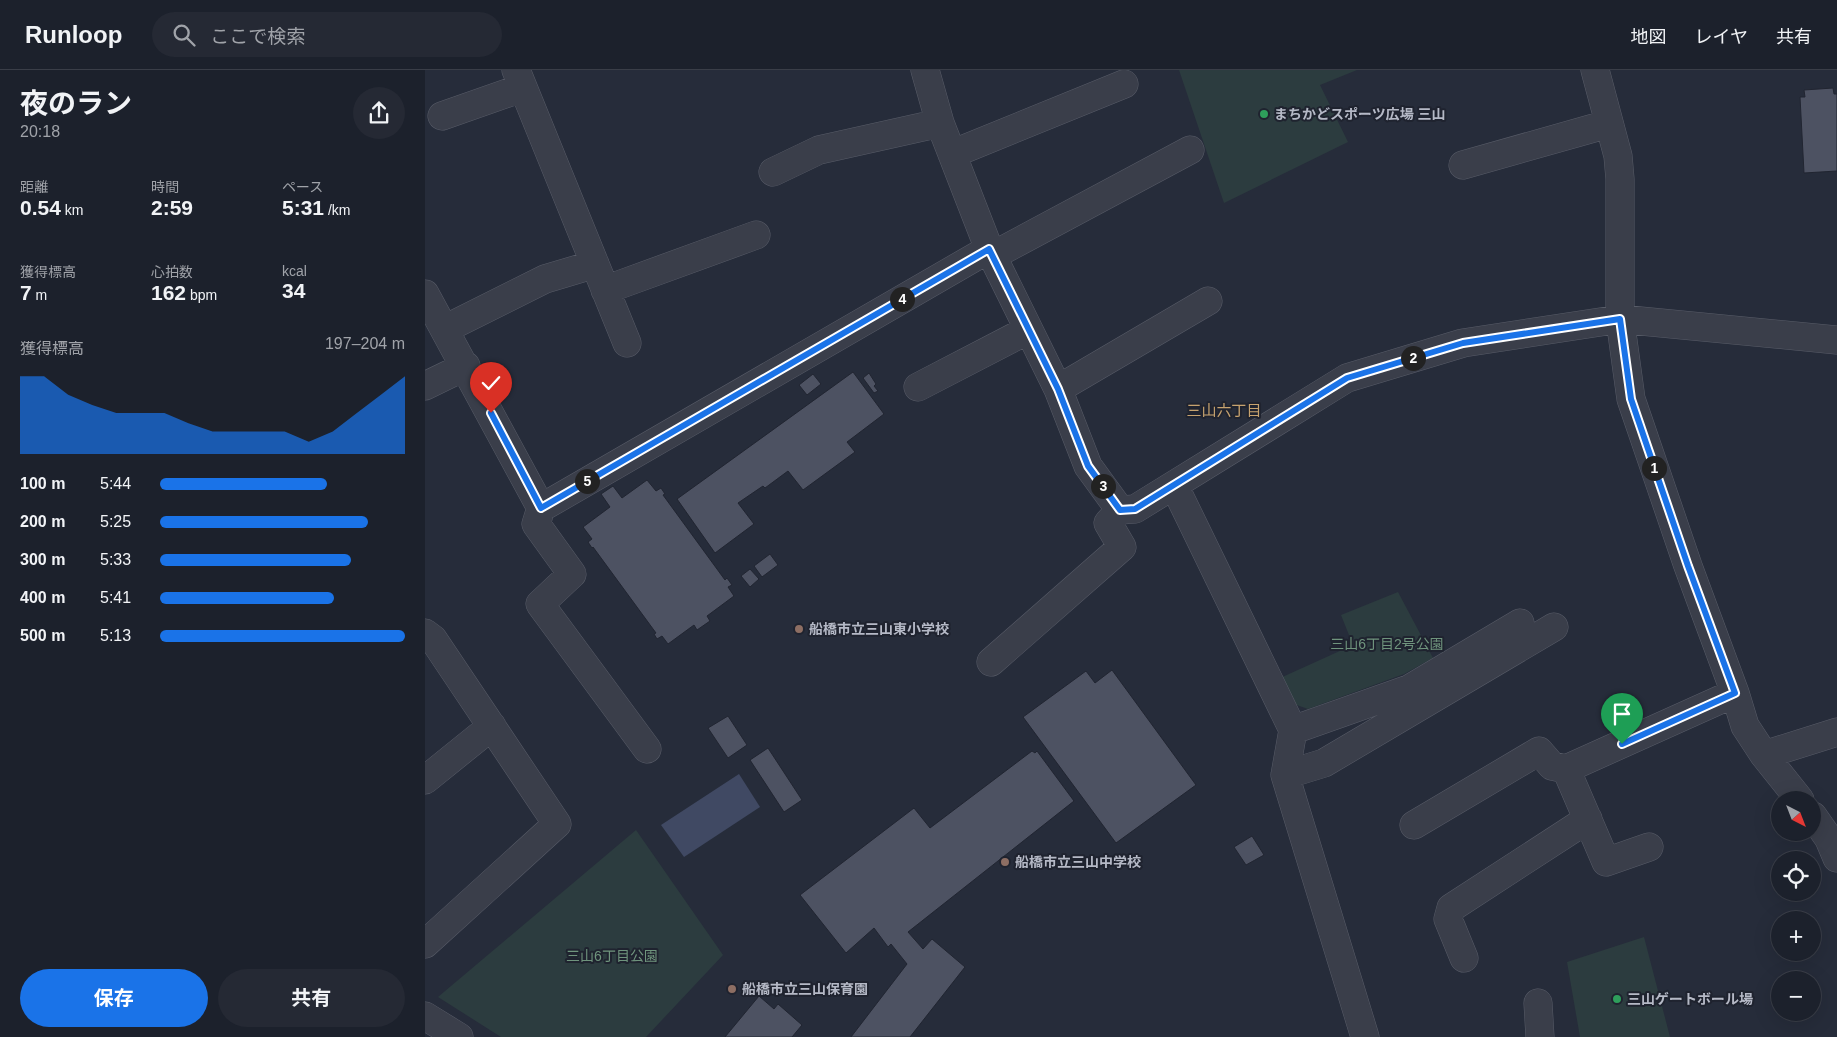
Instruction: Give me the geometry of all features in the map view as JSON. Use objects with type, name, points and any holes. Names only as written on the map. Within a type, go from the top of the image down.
[{"type":"street","points":[[925,70],[940,123],[990,252],[1058,389],[1088,466],[1120,510]]},
{"type":"street","points":[[1595,70],[1618,156],[1620,179],[1620,319],[1631,399],[1745,726],[1764,755],[1793,791]]},
{"type":"street","points":[[442,116],[519,79],[627,343]]},
{"type":"street","points":[[952,154],[1124,84]]},
{"type":"street","points":[[773,172],[819,150],[940,123]]},
{"type":"street","points":[[1463,165],[1608,124]]},
{"type":"street","points":[[647,749],[540,604],[572,574],[536,524],[541,508],[990,252],[1190,150]]},
{"type":"street","points":[[605,290],[756,235]]},
{"type":"street","points":[[445,330],[545,279],[595,264]]},
{"type":"street","points":[[425,294],[541,508]]},
{"type":"street","points":[[1058,389],[1208,301]]},
{"type":"street","points":[[991,662],[1122,547],[1108,523],[1120,510],[1135,509],[1347,378],[1463,343],[1620,319],[1837,340]]},
{"type":"street","points":[[919,387],[1028,330]]},
{"type":"street","points":[[425,386],[465,366]]},
{"type":"street","points":[[1173,485],[1293,730],[1285,774],[1365,1037]]},
{"type":"street","points":[[1293,730],[1409,689],[1520,623]]},
{"type":"street","points":[[1285,774],[1324,763],[1554,627]]},
{"type":"street","points":[[425,633],[433,639],[557,824],[425,944]]},
{"type":"street","points":[[1414,825],[1539,751],[1552,766],[1566,769],[1735,693]]},
{"type":"street","points":[[425,780],[492,726]]},
{"type":"street","points":[[1764,755],[1837,732]]},
{"type":"street","points":[[1566,769],[1606,862],[1649,847]]},
{"type":"street","points":[[1464,958],[1448,919],[1451,908],[1588,819]]},
{"type":"street","points":[[1821,828],[1829,839],[1837,858]]},
{"type":"street","points":[[1538,1003],[1539,1037]]},
{"type":"street","points":[[425,1016],[459,1037]]},
{"type":"green space","name":"まちかどスポーツ広場 三山","points":[[1179,70],[1357,70],[1320,85],[1348,142],[1224,203]]},
{"type":"green space","name":"三山6丁目2号公園","points":[[1398,592],[1433,658],[1404,674],[1308,709],[1291,703],[1278,679],[1353,645],[1341,615]]},
{"type":"green space","name":"三山6丁目公園","points":[[636,830],[723,955],[646,1037],[501,1037],[438,997]]},
{"type":"green space","name":"三山ゲートボール場","points":[[1644,937],[1670,1037],[1580,1037],[1567,962]]},
{"type":"water","points":[[739,774],[760,807],[684,857],[661,825]]},
{"type":"building","points":[[1833,88],[1834,94],[1837,94],[1837,171],[1804,173],[1800,97],[1805,97],[1804,90]]},
{"type":"building","points":[[853,372],[884,414],[847,442],[855,452],[803,490],[788,471],[765,488],[763,486],[738,503],[754,524],[715,553],[677,499]]},
{"type":"building","points":[[869,373],[878,391],[874,393],[863,378]]},
{"type":"building","points":[[813,374],[821,384],[807,395],[799,385]]},
{"type":"building","points":[[647,480],[656,491],[661,488],[665,494],[663,495],[725,580],[727,578],[732,585],[728,587],[734,596],[707,616],[710,621],[697,630],[694,625],[668,644],[662,636],[657,639],[654,634],[656,633],[588,542],[592,539],[583,527],[610,507],[601,494],[613,486],[622,498]]},
{"type":"building","points":[[770,554],[778,565],[762,577],[754,566]]},
{"type":"building","points":[[750,569],[759,579],[750,587],[741,576]]},
{"type":"building","points":[[1112,670],[1196,785],[1116,843],[1023,717],[1086,671],[1095,683]]},
{"type":"building","points":[[728,716],[747,745],[728,758],[708,728]]},
{"type":"building","points":[[768,748],[802,800],[784,812],[750,760]]},
{"type":"building","points":[[1032,751],[1035,753],[1037,751],[1074,801],[908,932],[923,949],[932,939],[965,967],[910,1037],[851,1037],[907,964],[891,944],[888,947],[874,928],[846,953],[800,895],[914,808],[930,828]]},
{"type":"building","points":[[1252,836],[1264,855],[1246,865],[1234,847]]},
{"type":"building","points":[[759,996],[774,1009],[778,1004],[802,1025],[792,1037],[725,1037]]},
{"type":"place","name":"まちかどスポーツ広場 三山","points":[[1264,114]]},
{"type":"place","name":"船橋市立三山東小学校","points":[[799,629]]},
{"type":"place","name":"船橋市立三山中学校","points":[[1005,862]]},
{"type":"place","name":"船橋市立三山保育園","points":[[732,989]]},
{"type":"place","name":"三山ゲートボール場","points":[[1617,999]]},
{"type":"district","name":"三山六丁目","points":[[1224,410]]},
{"type":"route","points":[[491,413],[541,508],[989,249],[1058,389],[1088,466],[1120,510],[1135,509],[1347,378],[1463,343],[1620,319],[1631,399],[1688,566],[1735,693],[1622,744]]}]
